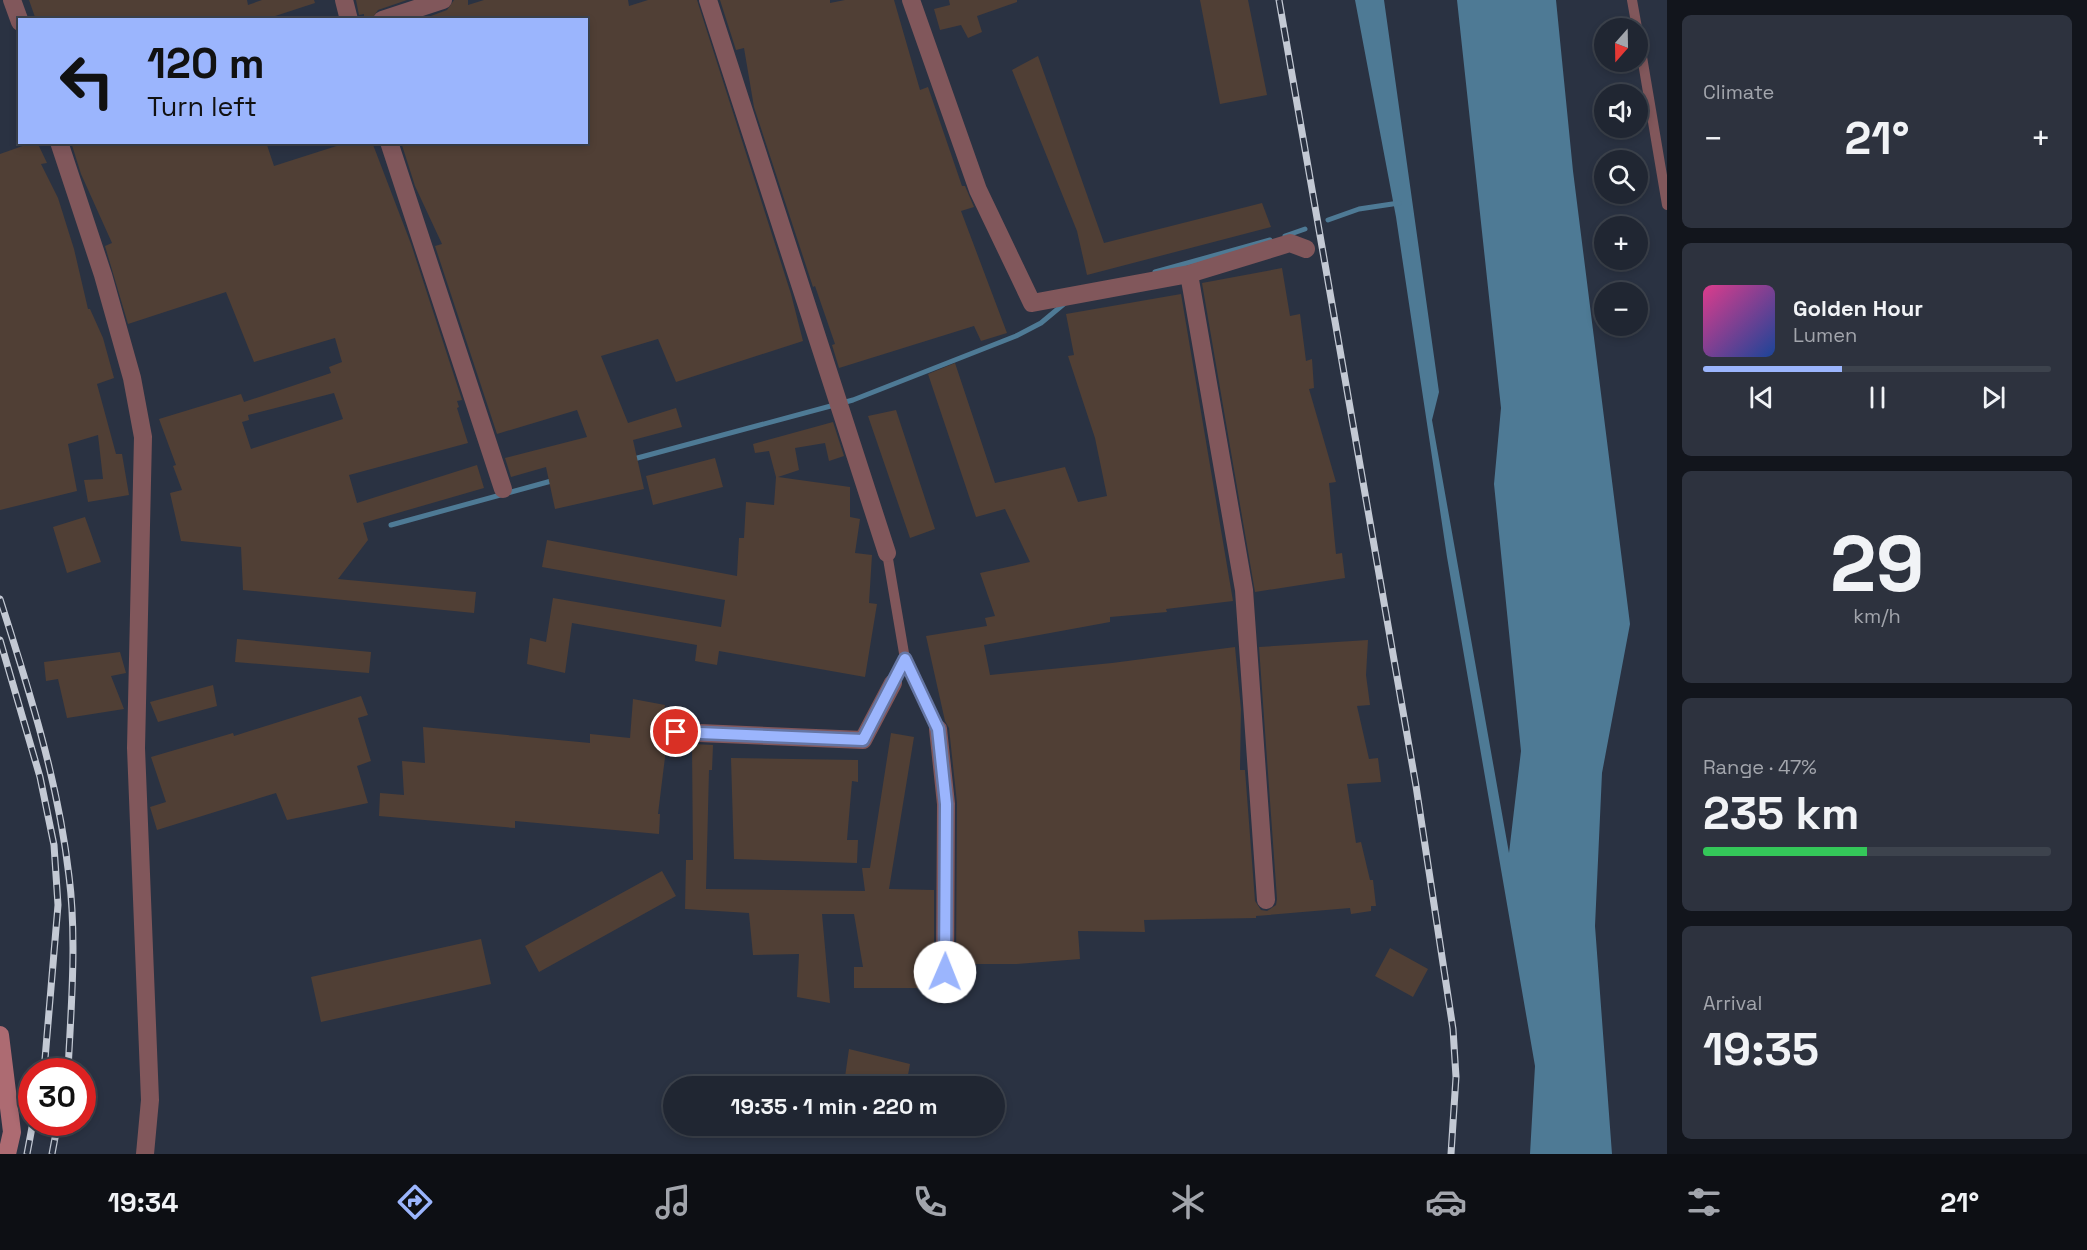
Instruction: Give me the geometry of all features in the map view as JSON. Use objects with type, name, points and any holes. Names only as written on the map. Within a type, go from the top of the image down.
[{"type":"main road","points":[[0,1035],[12,1132],[7,1154]]},
{"type":"street","points":[[12,0],[19,18]]},
{"type":"street","points":[[344,0],[348,18]]},
{"type":"street","points":[[388,18],[443,0]]},
{"type":"street","points":[[708,0],[887,553]]},
{"type":"street","points":[[911,0],[978,190],[1032,303],[1189,274],[1290,243],[1305,249]]},
{"type":"street","points":[[60,144],[122,344],[143,437],[136,748],[150,1100],[145,1154]]},
{"type":"street","points":[[390,144],[503,489]]},
{"type":"street","points":[[1189,274],[1244,590],[1266,900]]},
{"type":"street","points":[[676,732],[863,740],[893,683]]},
{"type":"street","points":[[938,729],[946,804],[945,972]]},
{"type":"lane","points":[[1632,0],[1635,18]]},
{"type":"lane","points":[[1645,72],[1667,205]]},
{"type":"lane","points":[[887,553],[905,659],[938,729]]},
{"type":"lane","points":[[893,683],[905,659]]},
{"type":"water","points":[[1355,0],[1384,0],[1439,392],[1432,420],[1509,853],[1521,751],[1494,484],[1501,408],[1457,0],[1556,0],[1573,171],[1630,624],[1602,773],[1595,926],[1612,1154],[1530,1154],[1535,1066],[1447,557],[1396,217]]},
{"type":"building","points":[[29,0],[247,0],[248,5],[262,0],[314,0],[315,3],[269,18],[35,18]]},
{"type":"building","points":[[356,0],[407,0],[378,10],[372,18],[364,18],[364,14],[359,15]]},
{"type":"building","points":[[454,0],[468,0],[468,5],[484,0],[628,0],[629,6],[648,0],[697,0],[791,294],[803,341],[676,382],[658,339],[601,356],[628,423],[676,408],[682,427],[633,440],[644,489],[555,509],[546,467],[511,477],[505,458],[587,437],[577,410],[497,434],[435,246],[442,244],[415,186],[402,144],[588,144],[588,18],[425,18],[447,10]]},
{"type":"building","points":[[720,0],[830,0],[830,3],[845,0],[894,0],[920,90],[928,87],[962,186],[965,186],[974,207],[961,211],[1007,333],[981,341],[974,326],[839,368],[832,345],[835,344],[815,286],[813,287],[754,107],[744,48],[736,50]]},
{"type":"building","points":[[949,0],[1017,0],[1017,2],[977,16],[982,32],[968,38],[961,25],[940,30],[934,9],[950,5]]},
{"type":"building","points":[[1200,0],[1248,0],[1267,95],[1220,104]]},
{"type":"building","points":[[1038,56],[1104,243],[1262,203],[1271,227],[1087,275],[1077,231],[1012,70]]},
{"type":"building","points":[[28,144],[38,144],[47,163],[41,164],[58,198],[74,249],[88,309],[103,338],[114,378],[97,384],[116,454],[122,454],[129,495],[88,502],[84,480],[103,479],[98,435],[68,444],[77,491],[0,510],[0,154]]},
{"type":"building","points":[[72,144],[267,144],[274,166],[343,144],[373,144],[411,244],[462,400],[457,401],[459,407],[457,408],[468,443],[349,475],[357,503],[477,465],[484,488],[363,523],[368,540],[338,579],[476,592],[474,613],[243,590],[241,547],[181,541],[170,493],[182,490],[173,466],[176,465],[159,419],[241,394],[244,402],[331,373],[329,367],[342,362],[335,338],[254,362],[226,292],[128,324],[105,246],[112,243],[81,174]],"holes":[[[334,393],[343,419],[251,449],[242,422],[249,420],[248,415]]]},
{"type":"building","points":[[1282,268],[1290,316],[1300,314],[1306,361],[1312,359],[1314,388],[1309,389],[1336,482],[1329,483],[1336,554],[1342,553],[1345,578],[1255,592],[1202,283]]},
{"type":"building","points":[[1181,294],[1233,601],[1166,609],[1167,612],[1110,617],[1110,622],[984,645],[990,675],[1112,663],[1235,647],[1241,709],[1240,770],[1245,770],[1255,901],[1261,910],[1267,911],[1276,905],[1277,899],[1259,647],[1368,640],[1366,675],[1370,705],[1357,706],[1369,759],[1378,758],[1381,782],[1347,784],[1356,843],[1361,842],[1370,880],[1373,880],[1376,906],[1371,906],[1371,911],[1351,914],[1350,908],[1256,916],[1256,918],[1144,920],[1145,932],[1078,931],[1080,959],[1017,964],[956,964],[957,803],[949,728],[945,721],[926,636],[987,626],[985,618],[995,616],[980,573],[1030,562],[1005,509],[976,517],[928,374],[955,363],[995,483],[1065,467],[1078,502],[1107,496],[1095,438],[1068,356],[1074,355],[1066,314]]},
{"type":"building","points":[[896,410],[935,529],[910,538],[868,416]]},
{"type":"building","points":[[833,422],[844,456],[829,461],[825,443],[795,448],[799,470],[778,477],[850,487],[850,517],[860,519],[855,553],[872,555],[869,603],[877,604],[865,677],[719,651],[717,665],[695,661],[697,645],[572,623],[565,673],[527,664],[530,638],[546,642],[553,598],[721,627],[725,600],[542,567],[547,540],[737,576],[739,538],[744,538],[746,502],[774,505],[776,477],[769,451],[755,453],[753,444]]},
{"type":"building","points":[[715,458],[723,487],[653,505],[646,476]]},
{"type":"building","points":[[85,517],[101,562],[67,573],[53,527]]},
{"type":"building","points":[[237,639],[371,652],[369,673],[235,662]]},
{"type":"building","points":[[120,652],[126,673],[111,676],[124,709],[67,718],[58,679],[46,681],[44,662]]},
{"type":"building","points":[[213,685],[217,706],[158,722],[150,702]]},
{"type":"building","points":[[361,696],[368,715],[358,718],[371,761],[357,766],[368,803],[287,820],[276,793],[157,830],[150,807],[166,802],[151,757],[233,733],[234,736]]},
{"type":"building","points":[[633,699],[665,705],[659,741],[667,741],[658,814],[660,814],[659,834],[515,821],[515,828],[379,816],[380,793],[404,795],[402,761],[425,763],[423,727],[590,743],[590,734],[630,738]]},
{"type":"building","points":[[891,733],[914,737],[889,889],[934,890],[934,954],[923,953],[924,988],[854,988],[854,967],[863,967],[854,914],[822,914],[830,1003],[797,997],[799,954],[753,955],[749,913],[685,909],[686,860],[693,860],[692,744],[713,745],[712,770],[709,770],[706,889],[865,891],[862,868],[870,868]]},
{"type":"building","points":[[731,758],[858,760],[858,782],[852,781],[847,840],[858,840],[857,863],[734,859]]},
{"type":"building","points":[[662,871],[676,896],[539,972],[525,946]]},
{"type":"building","points":[[481,939],[491,984],[321,1022],[311,977]]},
{"type":"building","points":[[1390,948],[1428,969],[1413,997],[1375,976]]},
{"type":"building","points":[[849,1049],[910,1064],[908,1076],[845,1076]]},
{"type":"waterway","points":[[1328,220],[1359,209],[1399,203]]},
{"type":"waterway","points":[[1285,236],[1305,229]]},
{"type":"waterway","points":[[1155,272],[1270,240]]},
{"type":"waterway","points":[[630,460],[853,400],[1016,336],[1041,323],[1065,303]]},
{"type":"waterway","points":[[391,525],[555,480]]},
{"type":"railway","points":[[1279,0],[1416,786],[1453,1029],[1456,1077],[1451,1154]]},
{"type":"railway","points":[[0,599],[41,736],[64,840],[73,924],[69,1058]]},
{"type":"railway","points":[[0,640],[40,777],[54,845],[58,905],[45,1058]]},
{"type":"railway","points":[[27,1154],[30,1136]]},
{"type":"railway","points":[[52,1154],[55,1136]]},
{"type":"route","points":[[676,732],[863,740],[905,659],[938,729],[946,804],[945,972]]}]
